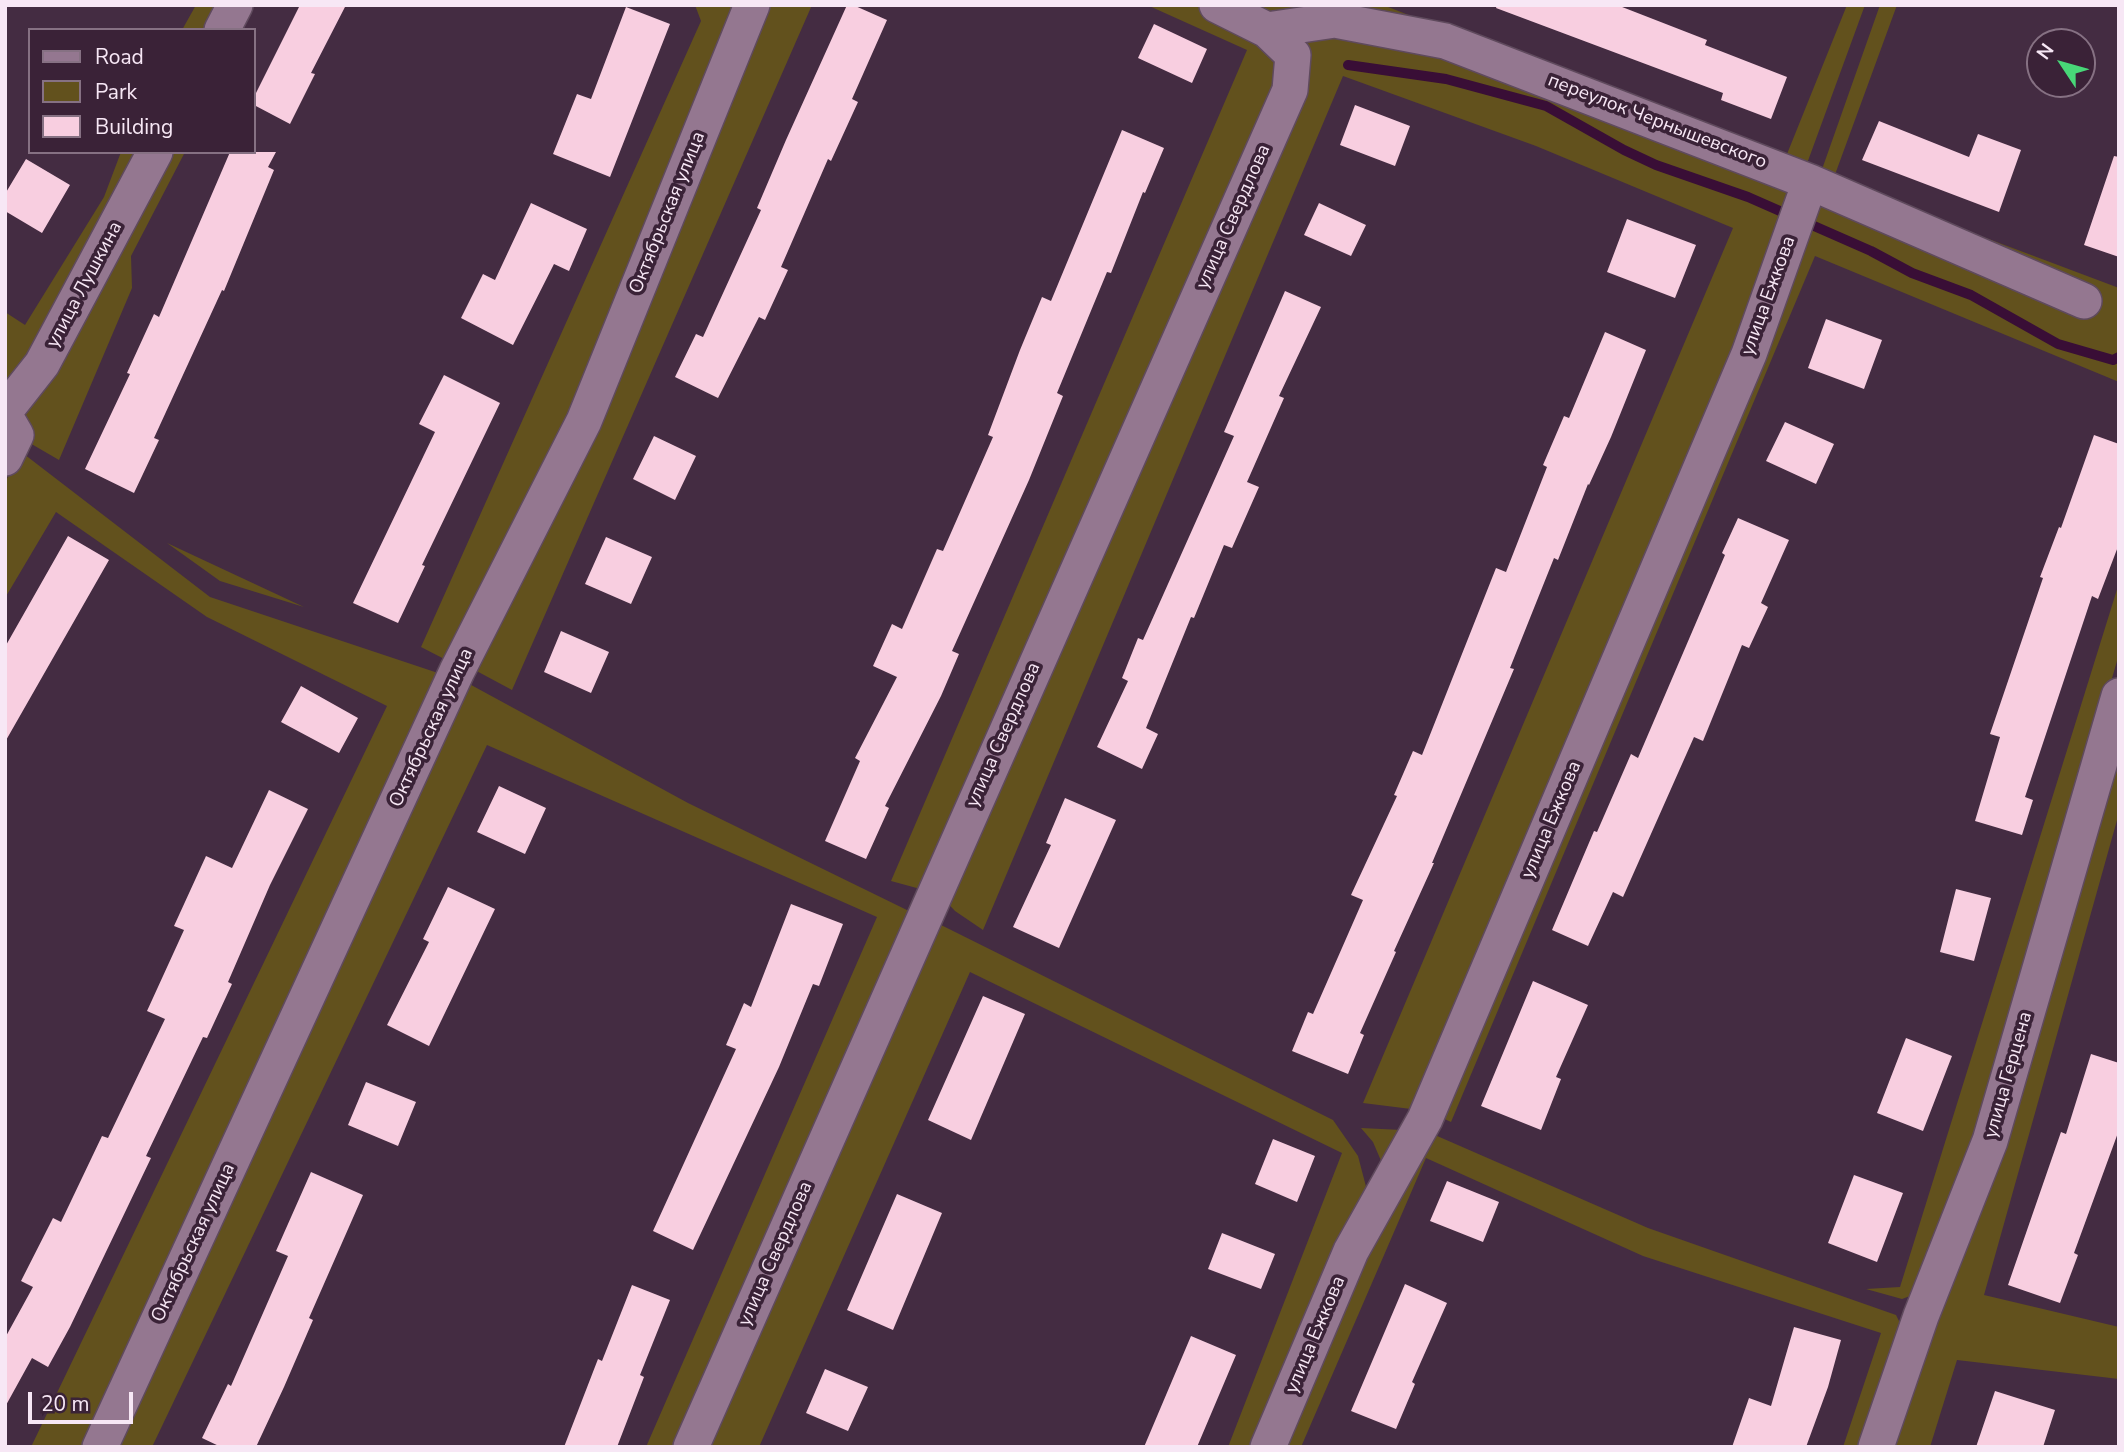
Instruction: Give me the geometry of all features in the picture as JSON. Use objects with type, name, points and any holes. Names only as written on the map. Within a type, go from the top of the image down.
[{"type":"street","points":[[223,28],[235,5]]},
{"type":"street","name":"Октябрьская улица","points":[[100,1447],[457,671],[584,421],[752,5]]},
{"type":"street","points":[[1217,5],[1267,30]]},
{"type":"street","name":"переулок Чернышевского","points":[[1267,30],[1335,20],[1445,41],[1810,182],[2084,301]]},
{"type":"street","name":"улица Свердлова","points":[[691,1447],[1290,90],[1293,55],[1267,30]]},
{"type":"street","name":"улица Лушкина","points":[[8,430],[154,154]]},
{"type":"street","name":"улица Ежкова","points":[[1268,1447],[1352,1251],[1425,1119],[1749,354],[1810,182]]},
{"type":"street","name":"улица Герцена","points":[[1876,1447],[1921,1316],[1990,1141],[2119,696]]},
{"type":"green space","points":[[196,5],[225,5],[212,28],[183,28]]},
{"type":"green space","points":[[695,5],[741,5],[576,419],[452,663],[421,647],[701,21]]},
{"type":"green space","points":[[761,5],[812,5],[512,690],[471,668]]},
{"type":"green space","points":[[1147,5],[1197,5],[1260,37],[1281,58],[1281,85],[924,890],[891,881],[1247,50]]},
{"type":"green space","points":[[1235,5],[1383,5],[1447,30],[1268,22]]},
{"type":"green space","points":[[1847,5],[1865,5],[1805,169],[1785,159]]},
{"type":"green space","points":[[1880,5],[1897,5],[1833,180],[1820,175]]},
{"type":"green space","points":[[1333,29],[1442,50],[1802,190],[1419,1110],[1363,1103],[1733,228],[1536,146],[1343,76],[983,930],[955,911],[941,896],[1298,90],[1285,37]]},
{"type":"green space","points":[[120,154],[143,154],[40,341],[7,382],[5,381],[5,312],[25,325],[104,197]]},
{"type":"green space","points":[[164,154],[184,154],[131,256],[132,288],[59,460],[16,435],[22,402]]},
{"type":"green space","points":[[1845,185],[2119,288],[2119,382],[1815,256],[1451,1122],[1436,1115],[1815,194]]},
{"type":"green space","points":[[20,451],[210,597],[444,675],[87,1447],[31,1447],[387,706],[207,617],[56,512],[5,598],[5,483]]},
{"type":"green space","points":[[167,543],[304,607],[220,581]]},
{"type":"green space","points":[[2119,583],[2119,654],[1980,1135],[1921,1292],[1902,1299],[1866,1289],[1900,1287]]},
{"type":"green space","points":[[462,680],[688,803],[911,912],[681,1447],[646,1447],[877,917],[487,745],[152,1447],[110,1447]]},
{"type":"green space","points":[[2119,720],[2119,813],[1984,1295],[2119,1327],[2119,1379],[1957,1360],[1930,1447],[1889,1447]]},
{"type":"green space","points":[[933,921],[1333,1120],[1358,1156],[1369,1198],[1255,1447],[1228,1447],[1342,1153],[970,972],[759,1447],[705,1447]]},
{"type":"green space","points":[[1361,1128],[1402,1130],[1382,1163],[1373,1142]]},
{"type":"green space","points":[[1428,1132],[1648,1228],[1896,1315],[1903,1329],[1863,1447],[1843,1447],[1881,1333],[1643,1256],[1426,1158],[1301,1447],[1278,1447],[1359,1258]]},
{"type":"building","points":[[300,5],[346,5],[311,73],[315,74],[290,124],[256,106],[256,93]]},
{"type":"building","points":[[847,5],[853,5],[887,20],[852,99],[858,102],[831,161],[828,159],[781,267],[788,270],[765,320],[759,317],[718,398],[675,377],[696,334],[703,337],[761,210],[757,208]]},
{"type":"building","points":[[1497,5],[1617,5],[1707,40],[1705,45],[1787,77],[1771,119],[1721,100],[1723,93],[1496,8]]},
{"type":"building","points":[[626,7],[670,24],[610,177],[553,154],[577,94],[591,99]]},
{"type":"building","points":[[1154,24],[1207,49],[1192,83],[1138,58]]},
{"type":"building","points":[[1355,105],[1410,126],[1395,166],[1340,145]]},
{"type":"building","points":[[1879,121],[1969,157],[1978,134],[2021,150],[1999,212],[1862,160]]},
{"type":"building","points":[[1122,130],[1164,148],[1145,193],[1143,192],[1111,273],[1107,272],[1057,393],[1063,396],[1029,480],[952,651],[959,654],[941,696],[885,806],[889,808],[866,859],[825,841],[860,761],[855,758],[897,677],[873,666],[892,624],[902,629],[937,549],[943,551],[993,437],[988,435],[1042,297],[1051,301]]},
{"type":"building","points":[[276,152],[268,167],[274,170],[224,291],[222,290],[154,438],[159,440],[134,493],[85,469],[130,374],[127,373],[154,314],[159,317],[229,154]]},
{"type":"building","points":[[2114,156],[2119,157],[2119,257],[2084,245]]},
{"type":"building","points":[[26,159],[70,185],[42,233],[5,211],[5,194]]},
{"type":"building","points":[[531,203],[587,229],[569,271],[554,264],[513,345],[461,318],[483,274],[495,280]]},
{"type":"building","points":[[1319,203],[1366,225],[1351,256],[1304,235]]},
{"type":"building","points":[[1627,219],[1696,245],[1675,298],[1607,272]]},
{"type":"building","points":[[1285,291],[1321,307],[1279,396],[1284,398],[1247,482],[1259,487],[1232,548],[1224,545],[1194,618],[1191,617],[1146,728],[1158,734],[1142,769],[1097,747],[1128,681],[1122,678],[1138,638],[1143,640],[1234,436],[1224,432]]},
{"type":"building","points":[[1826,319],[1882,340],[1864,389],[1808,368]]},
{"type":"building","points":[[1605,332],[1646,350],[1558,560],[1554,558],[1510,668],[1514,669],[1360,1033],[1364,1035],[1348,1074],[1292,1051],[1308,1012],[1313,1014],[1363,900],[1351,895],[1397,796],[1394,795],[1413,751],[1422,755],[1496,568],[1506,572],[1547,467],[1543,465],[1564,416],[1569,418]]},
{"type":"building","points":[[444,375],[500,403],[422,565],[425,566],[398,623],[353,603],[435,432],[419,424]]},
{"type":"building","points":[[1785,422],[1834,444],[1816,484],[1766,461]]},
{"type":"building","points":[[2094,435],[2119,444],[2119,544],[2098,599],[2092,596],[2025,797],[2033,800],[2022,835],[1975,821],[2000,737],[1990,734],[2043,578],[2040,577],[2059,527],[2061,528]]},
{"type":"building","points":[[654,436],[696,456],[675,500],[633,479]]},
{"type":"building","points":[[1738,518],[1789,540],[1761,603],[1768,607],[1749,648],[1742,645],[1703,741],[1694,737],[1623,897],[1613,892],[1588,946],[1552,930],[1594,831],[1597,832],[1631,754],[1638,758],[1725,555],[1722,553]]},
{"type":"building","points":[[68,536],[109,560],[5,742],[5,647]]},
{"type":"building","points":[[606,537],[652,557],[631,604],[585,584]]},
{"type":"building","points":[[561,631],[609,652],[591,693],[544,672]]},
{"type":"building","points":[[301,686],[358,718],[339,753],[281,722]]},
{"type":"building","points":[[499,786],[546,808],[525,854],[477,832]]},
{"type":"building","points":[[269,790],[308,809],[270,885],[228,982],[232,984],[207,1038],[203,1037],[146,1156],[151,1158],[70,1327],[48,1367],[32,1358],[5,1407],[5,1338],[33,1287],[21,1281],[53,1218],[61,1222],[102,1136],[108,1138],[165,1019],[147,1011],[184,930],[174,926],[206,856],[232,868]]},
{"type":"building","points":[[1065,798],[1116,820],[1059,948],[1013,927],[1051,845],[1046,843]]},
{"type":"building","points":[[448,887],[495,909],[429,1046],[387,1025],[429,942],[423,939]]},
{"type":"building","points":[[1956,889],[1991,898],[1974,961],[1940,952]]},
{"type":"building","points":[[791,904],[843,924],[819,986],[813,984],[779,1067],[693,1250],[653,1231],[736,1049],[726,1045],[744,1003],[751,1007]]},
{"type":"building","points":[[1533,981],[1588,1005],[1556,1077],[1561,1079],[1541,1130],[1481,1106]]},
{"type":"building","points":[[983,996],[1025,1014],[971,1140],[928,1120]]},
{"type":"building","points":[[1906,1038],[1952,1056],[1923,1131],[1877,1113]]},
{"type":"building","points":[[2091,1054],[2119,1063],[2119,1130],[2074,1253],[2078,1255],[2060,1303],[2008,1285],[2061,1132],[2066,1134]]},
{"type":"building","points":[[366,1082],[416,1102],[398,1146],[348,1125]]},
{"type":"building","points":[[1273,1139],[1315,1156],[1297,1202],[1255,1184]]},
{"type":"building","points":[[311,1172],[363,1195],[309,1318],[313,1320],[256,1447],[221,1447],[202,1438],[228,1384],[231,1386],[288,1256],[276,1251]]},
{"type":"building","points":[[1854,1175],[1903,1193],[1877,1262],[1828,1243]]},
{"type":"building","points":[[1447,1181],[1499,1202],[1483,1242],[1430,1221]]},
{"type":"building","points":[[897,1194],[942,1213],[893,1330],[847,1310]]},
{"type":"building","points":[[1222,1233],[1275,1254],[1261,1289],[1208,1269]]},
{"type":"building","points":[[1405,1284],[1447,1303],[1412,1382],[1415,1384],[1396,1429],[1351,1411]]},
{"type":"building","points":[[632,1285],[670,1300],[640,1375],[644,1377],[617,1447],[564,1447],[598,1359],[602,1361]]},
{"type":"building","points":[[1794,1327],[1841,1340],[1828,1387],[1806,1447],[1732,1447],[1749,1398],[1771,1406]]},
{"type":"building","points":[[1191,1336],[1236,1355],[1197,1447],[1144,1447]]},
{"type":"building","points":[[825,1369],[868,1387],[848,1431],[806,1413]]},
{"type":"building","points":[[1995,1391],[2055,1410],[2043,1447],[1976,1447]]},
{"type":"waterway","points":[[1348,65],[1446,79],[1546,106],[1656,165],[1748,197],[1871,251],[1912,273],[1971,295],[2058,344],[2113,360],[2119,357]]}]
